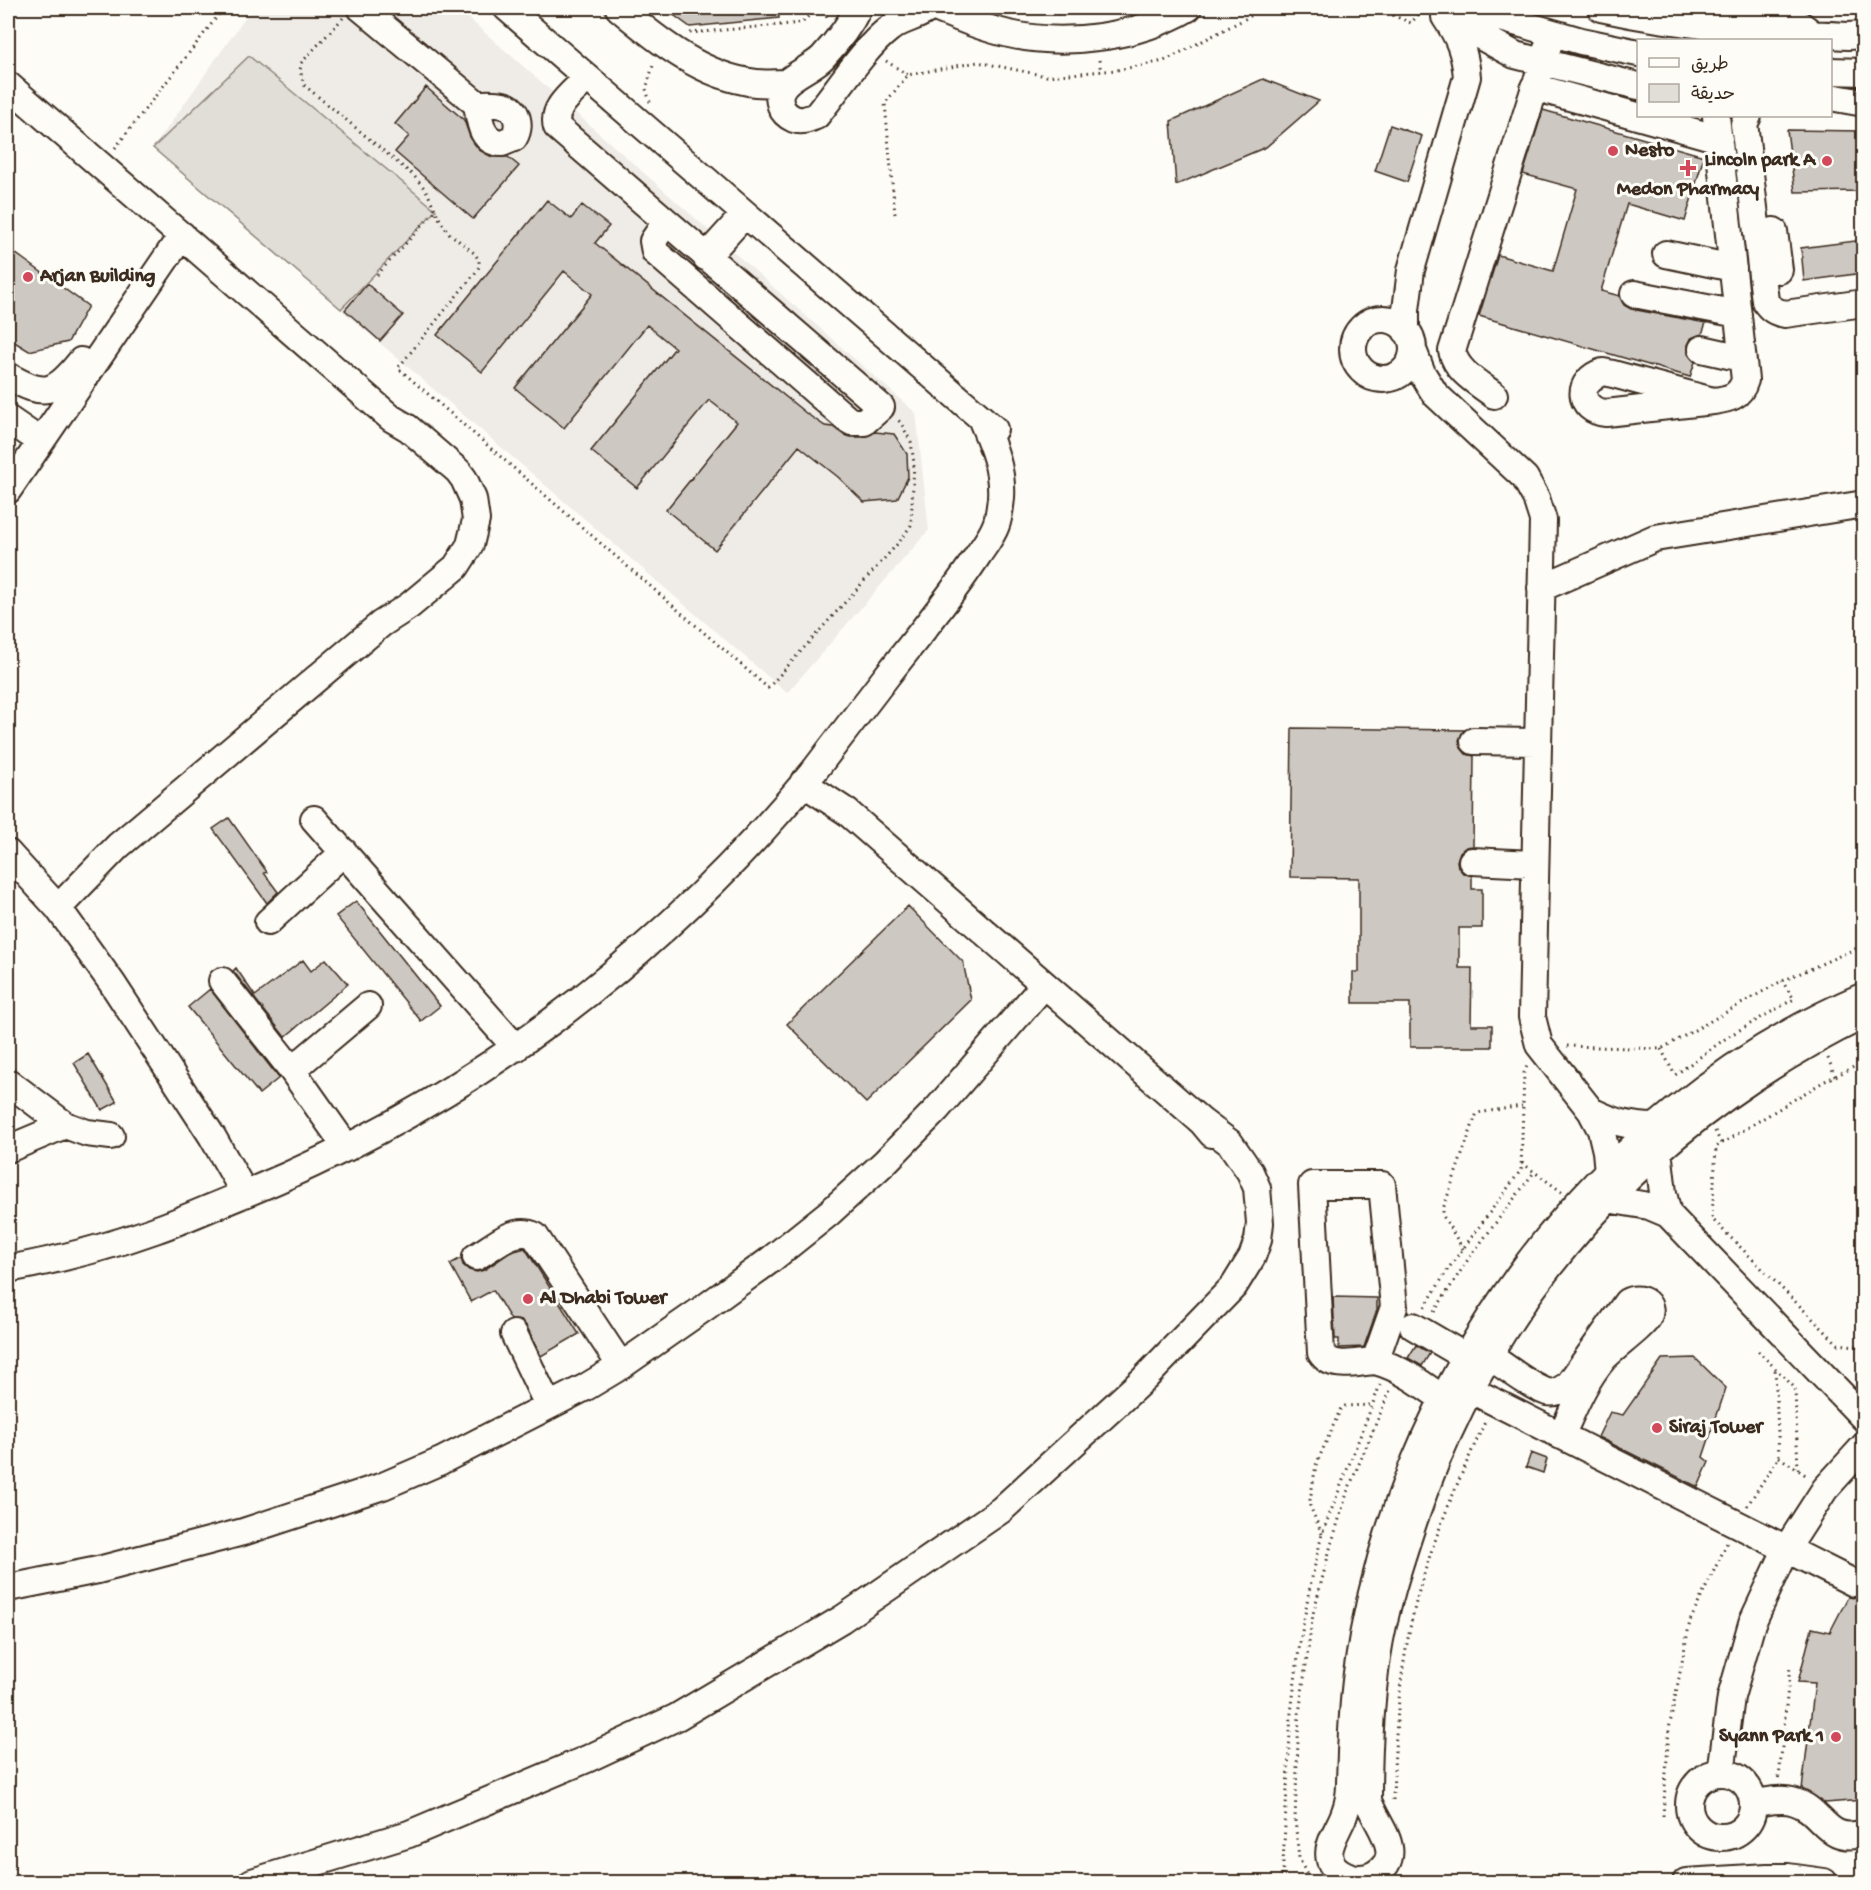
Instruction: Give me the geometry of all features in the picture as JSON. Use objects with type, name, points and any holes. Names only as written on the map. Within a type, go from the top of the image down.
[{"type":"street","points":[[8,1269],[91,1250],[155,1230],[274,1183],[392,1125],[448,1093],[516,1048],[591,992],[674,919],[752,840],[808,777],[967,572],[996,525],[1001,499],[1000,472],[981,418],[507,8]]},
{"type":"street","points":[[619,8],[665,44],[706,68],[756,83],[784,83]]},
{"type":"street","points":[[858,8],[844,31],[822,58],[784,83],[779,101],[789,117],[807,120],[816,116],[868,50],[887,30],[930,8]]},
{"type":"street","points":[[935,8],[970,23],[1001,32],[1053,39],[1095,37],[1139,28],[1188,8]]},
{"type":"street","points":[[1601,8],[1692,25],[1752,31],[1863,35]]},
{"type":"street","points":[[1723,8],[1782,15],[1812,34]]},
{"type":"street","points":[[1442,10],[1637,52]]},
{"type":"street","points":[[1442,10],[1515,55]]},
{"type":"street","points":[[1442,10],[1458,35],[1465,55],[1467,77]]},
{"type":"street","points":[[353,12],[477,105]]},
{"type":"street","points":[[1494,395],[1461,370],[1454,362],[1452,351],[1552,33]]},
{"type":"street","points":[[1384,378],[1401,373],[1411,359],[1406,300],[1411,270],[1467,77],[1475,65],[1487,57],[1500,54],[1515,55],[1637,86]]},
{"type":"street","points":[[1832,71],[1863,72]]},
{"type":"street","points":[[587,78],[557,112],[555,120],[557,127],[881,407],[868,419],[858,423],[852,422],[829,403],[655,252],[653,241],[666,222]]},
{"type":"street","points":[[8,85],[391,418],[404,435],[443,470],[456,495],[459,524],[457,537],[444,563],[435,574],[394,608],[381,624],[52,901]]},
{"type":"street","points":[[1534,87],[1637,110]]},
{"type":"street","points":[[1832,97],[1863,103]]},
{"type":"street","points":[[1671,117],[1717,127],[1744,380],[1742,389],[1735,396],[1713,401]]},
{"type":"street","points":[[1748,117],[1744,131],[1765,301],[1776,312],[1785,314],[1863,303]]},
{"type":"street","points":[[1755,117],[1760,129],[1779,270]]},
{"type":"street","points":[[706,257],[745,214]]},
{"type":"street","points":[[8,490],[182,235]]},
{"type":"street","points":[[1666,254],[1732,268]]},
{"type":"street","points":[[1411,270],[1372,321],[1358,333],[1353,351],[1360,368],[1366,374],[1435,394]]},
{"type":"street","points":[[1834,291],[1863,288]]},
{"type":"street","points":[[1634,294],[1738,314]]},
{"type":"street","points":[[1372,321],[1381,319],[1399,324],[1409,340],[1422,373],[1435,394],[1525,478],[1536,498],[1543,520],[1532,1017],[1539,1045],[1591,1111],[1606,1151],[1608,1172]]},
{"type":"street","points":[[8,375],[30,389],[52,388],[65,381],[94,343],[107,346]]},
{"type":"street","points":[[1702,349],[1742,358]]},
{"type":"street","points":[[8,419],[40,441]]},
{"type":"street","points":[[1541,588],[1655,537],[1863,504]]},
{"type":"street","points":[[1474,749],[1537,750]]},
{"type":"street","points":[[252,1882],[409,1833],[587,1759],[677,1717],[842,1619],[1001,1510],[1144,1379],[1221,1298],[1232,1277],[1240,1255],[1244,1231],[1239,1184],[1230,1161],[1218,1141],[1202,1122],[808,777]]},
{"type":"street","points":[[314,819],[516,1048]]},
{"type":"street","points":[[268,922],[344,852]]},
{"type":"street","points":[[8,853],[52,901],[112,983],[206,1129],[211,1154],[236,1197]]},
{"type":"street","points":[[1472,868],[1535,870]]},
{"type":"street","points":[[222,981],[292,1070],[347,1148]]},
{"type":"street","points":[[8,1588],[170,1552],[327,1506],[383,1486],[441,1461],[586,1387],[621,1366],[769,1261],[828,1213],[885,1162],[937,1109],[1044,985]]},
{"type":"street","points":[[1863,996],[1777,1040],[1714,1081],[1657,1138],[1543,1274],[1477,1356],[1443,1399],[1404,1489],[1373,1589],[1357,1674],[1352,1718],[1350,1797],[1344,1816],[1331,1837],[1329,1851],[1332,1864],[1343,1874],[1356,1878],[1370,1876],[1382,1869],[1389,1857],[1390,1844],[1372,1814],[1368,1800],[1371,1705],[1377,1656],[1387,1607],[1401,1559],[1430,1472],[1469,1389],[1477,1356],[1488,1319],[1524,1267],[1608,1172],[1657,1138],[1708,1109],[1761,1072],[1818,1037],[1863,1015]]},
{"type":"street","points":[[292,1070],[368,1006]]},
{"type":"street","points":[[8,1082],[65,1125],[87,1133],[111,1136]]},
{"type":"street","points":[[1591,1111],[1611,1122],[1633,1127],[1657,1138]]},
{"type":"street","points":[[8,1149],[65,1125]]},
{"type":"street","points":[[1657,1138],[1663,1193],[1668,1214]]},
{"type":"street","points":[[1387,1366],[1394,1307],[1382,1185],[1312,1185],[1321,1353],[1325,1359],[1338,1364],[1387,1366],[1409,1375],[1443,1399]]},
{"type":"street","points":[[1607,1199],[1649,1206],[1668,1214],[1863,1418]]},
{"type":"street","points":[[476,1257],[514,1234],[526,1232],[535,1236],[621,1366]]},
{"type":"street","points":[[1418,1329],[1547,1392],[1555,1392],[1569,1384],[1628,1302],[1633,1298],[1640,1298],[1646,1302],[1650,1308],[1650,1314],[1602,1360],[1581,1393],[1561,1436]]},
{"type":"street","points":[[514,1334],[548,1405]]},
{"type":"street","points":[[1469,1389],[1854,1583]]},
{"type":"street","points":[[1721,1773],[1731,1697],[1752,1623],[1787,1548],[1825,1489],[1863,1446]]},
{"type":"street","points":[[1765,1802],[1752,1815],[1746,1826],[1737,1833],[1725,1837],[1714,1837],[1703,1832],[1694,1824],[1689,1813],[1692,1790],[1710,1775],[1721,1773],[1743,1782],[1750,1792],[1765,1802],[1789,1800],[1801,1804],[1841,1836],[1848,1837],[1863,1833]]},
{"type":"street","points":[[1686,1882],[1788,1876],[1824,1882]]},
{"type":"path","points":[[101,166],[224,8]]},
{"type":"path","points":[[1002,8],[1051,15],[1092,14],[1121,8]]},
{"type":"path","points":[[895,214],[885,103],[908,75],[978,62],[1046,76],[1117,70],[1164,61],[1266,8]]},
{"type":"path","points":[[1376,8],[1411,23],[1442,10]]},
{"type":"path","points":[[353,12],[302,62],[300,70],[304,86],[414,176],[426,190],[449,233],[474,253],[479,260],[479,267],[398,368],[768,688],[901,540],[911,525],[914,463],[911,442],[901,423],[881,407]]},
{"type":"path","points":[[377,275],[436,210]]},
{"type":"path","points":[[1660,1049],[1675,1075],[1729,1036],[1794,999],[1782,981]]},
{"type":"path","points":[[1863,1062],[1823,1082],[1716,1147],[1712,1219],[1838,1344],[1863,1347]]},
{"type":"path","points":[[1463,1250],[1443,1216],[1443,1209],[1474,1118],[1477,1113],[1523,1106]]},
{"type":"path","points":[[1522,1163],[1578,1204]]},
{"type":"path","points":[[1418,1329],[1535,1171]]},
{"type":"path","points":[[1758,1351],[1795,1388],[1798,1470]]},
{"type":"path","points":[[1315,1882],[1308,1876],[1299,1858],[1295,1820],[1299,1714],[1313,1614],[1331,1545],[1387,1366]]},
{"type":"path","points":[[1663,1816],[1669,1729],[1690,1621],[1735,1524],[1779,1457],[1775,1367]]},
{"type":"path","points":[[1392,1805],[1394,1738],[1399,1694],[1423,1576],[1450,1500],[1494,1401]]},
{"type":"path","points":[[1322,1534],[1310,1506],[1316,1465],[1341,1408],[1372,1405]]},
{"type":"path","points":[[1779,1457],[1825,1489]]},
{"type":"path","points":[[1765,1802],[1790,1666]]},
{"type":"shaded area","points":[[252,8],[457,8],[916,413],[929,530],[787,693],[153,148]]},
{"type":"green space","points":[[249,56],[436,210],[341,309],[153,148]]},
{"type":"building","points":[[664,8],[778,8],[779,18],[690,27]]},
{"type":"building","points":[[1263,79],[1319,101],[1266,147],[1176,185],[1171,121]]},
{"type":"building","points":[[426,87],[464,120],[470,137],[479,150],[492,157],[508,157],[519,166],[473,219],[395,152],[409,136],[395,124]]},
{"type":"building","points":[[1543,110],[1704,156],[1685,221],[1627,204],[1601,291],[1620,296],[1624,305],[1631,309],[1706,323],[1702,334],[1691,338],[1688,345],[1688,354],[1695,362],[1690,377],[1479,316],[1498,255],[1553,271],[1577,189],[1523,174]]},
{"type":"building","points":[[1390,125],[1422,136],[1407,182],[1375,171]]},
{"type":"building","name":"Lincoln park A","points":[[1787,130],[1863,131],[1863,191],[1795,192]]},
{"type":"building","points":[[547,200],[571,219],[582,205],[609,226],[595,243],[807,414],[825,426],[833,427],[851,437],[865,437],[875,432],[894,434],[907,454],[908,477],[897,499],[864,502],[838,477],[799,446],[715,550],[666,510],[737,422],[709,400],[637,488],[591,451],[675,348],[647,325],[564,428],[515,388],[592,294],[564,271],[482,372],[437,335]]},
{"type":"building","points":[[1863,240],[1863,273],[1804,281],[1801,248]]},
{"type":"building","name":"Arjan Building","points":[[8,248],[88,306],[68,342],[29,351],[8,338]]},
{"type":"building","points":[[367,284],[403,315],[380,341],[345,310]]},
{"type":"building","points":[[1292,728],[1464,730],[1459,740],[1461,748],[1466,754],[1474,756],[1473,846],[1466,847],[1460,852],[1457,861],[1463,873],[1472,876],[1472,889],[1482,889],[1482,928],[1459,928],[1459,968],[1472,968],[1471,1025],[1492,1025],[1492,1047],[1410,1047],[1410,1003],[1353,1003],[1353,972],[1359,972],[1359,878],[1290,877]]},
{"type":"building","points":[[229,818],[267,872],[264,873],[278,892],[267,903],[213,829]]},
{"type":"building","points":[[356,901],[440,1006],[421,1021],[336,916]]},
{"type":"building","points":[[908,906],[963,962],[971,1000],[866,1103],[787,1024]]},
{"type":"building","points":[[326,959],[348,984],[285,1037],[233,971],[236,968],[255,996],[303,960],[311,971]]},
{"type":"building","points":[[210,989],[279,1078],[259,1094],[188,1007]]},
{"type":"building","points":[[88,1054],[117,1102],[102,1110],[74,1063]]},
{"type":"building","name":"Al Dhabi Tower","points":[[525,1248],[579,1334],[541,1356],[527,1327],[522,1321],[511,1320],[493,1290],[471,1302],[450,1264],[461,1258],[463,1265],[477,1272],[484,1270],[511,1252]]},
{"type":"building","points":[[1333,1297],[1377,1298],[1377,1310],[1364,1347],[1339,1348],[1339,1339],[1335,1339]]},
{"type":"building","points":[[1416,1345],[1430,1353],[1422,1366],[1408,1358]]},
{"type":"building","name":"Siraj Tower","points":[[1695,1358],[1726,1388],[1703,1457],[1709,1462],[1698,1487],[1598,1437],[1610,1412],[1623,1415],[1662,1359]]},
{"type":"building","points":[[1531,1453],[1547,1459],[1543,1473],[1526,1467]]},
{"type":"building","name":"Syann Park 1","points":[[1863,1594],[1863,1800],[1825,1803],[1802,1789],[1815,1683],[1798,1682],[1812,1628],[1830,1632],[1848,1597],[1855,1598]]},
{"type":"place","name":"Nesto","points":[[1613,151]]},
{"type":"place","name":"Lincoln park A","points":[[1827,161]]},
{"type":"place","name":"Medon Pharmacy","points":[[1688,168]]},
{"type":"place","name":"Arjan Building","points":[[28,277]]},
{"type":"place","name":"Al Dhabi Tower","points":[[528,1299]]},
{"type":"place","name":"Siraj Tower","points":[[1657,1428]]},
{"type":"place","name":"Syann Park 1","points":[[1836,1737]]}]
